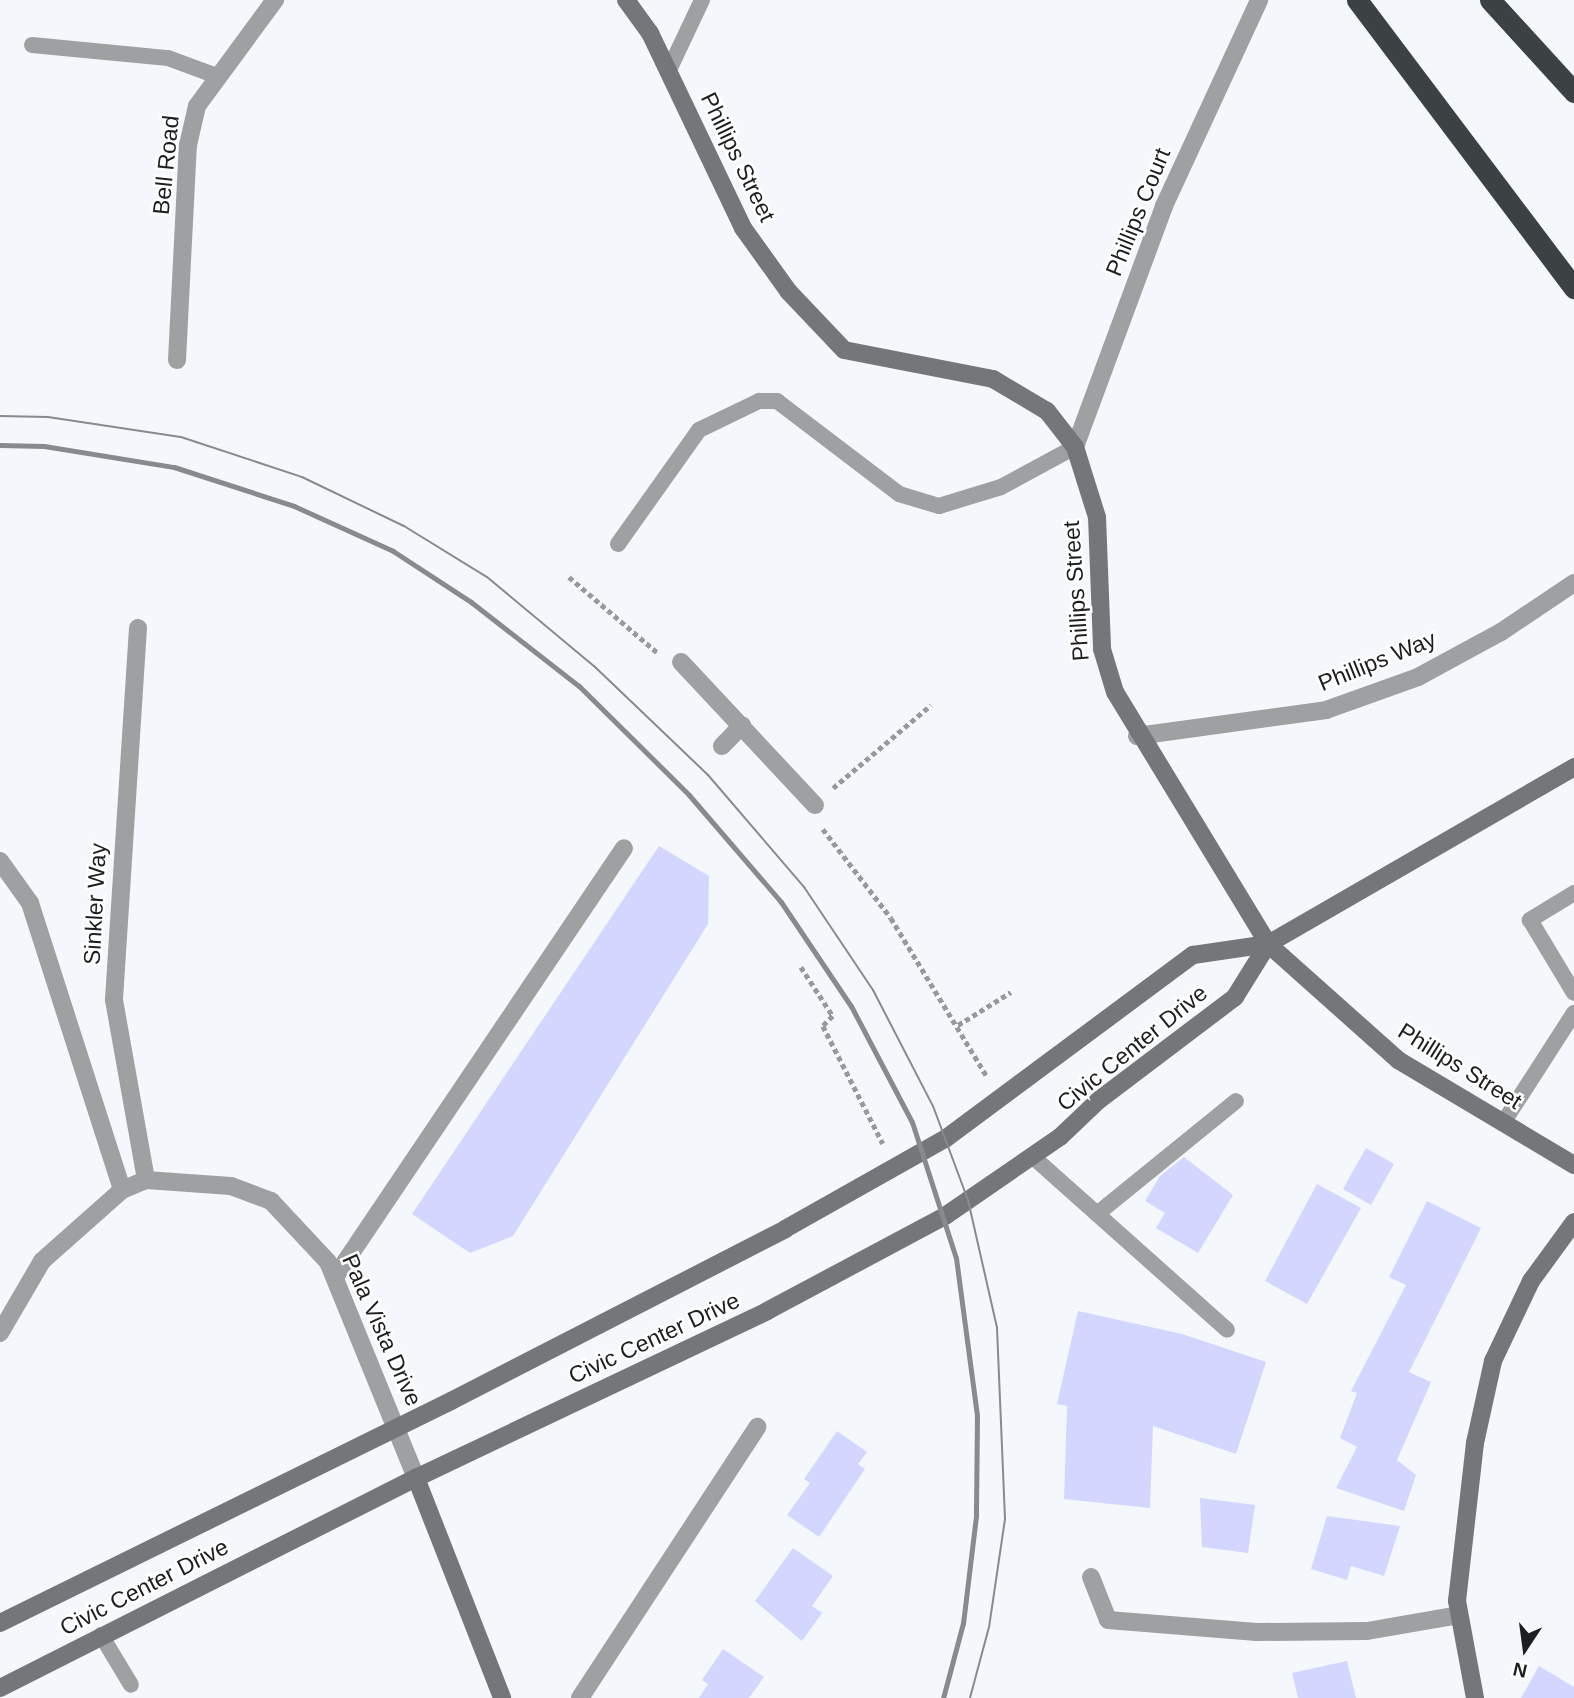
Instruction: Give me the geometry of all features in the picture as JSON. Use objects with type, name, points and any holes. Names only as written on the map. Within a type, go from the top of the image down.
[{"type":"highway","points":[[1357,0],[1574,288]]},
{"type":"highway","points":[[1490,0],[1574,92]]},
{"type":"main road","name":"Phillips Street","points":[[626,0],[668,72],[743,228],[789,292],[844,350],[993,379],[1047,411],[1076,447],[1097,517],[1105,664],[1137,736],[1268,944],[1398,1060],[1574,1165]]},
{"type":"main road","name":"Civic Center Drive","points":[[0,1623],[398,1427],[893,1169],[1000,1099],[1194,955],[1268,944],[1574,767]]},
{"type":"main road","name":"Civic Center Drive","points":[[0,1688],[416,1478],[767,1311],[944,1216],[1032,1156],[1235,997],[1268,944]]},
{"type":"main road","points":[[1475,1698],[1459,1615],[1461,1547],[1493,1362],[1531,1282],[1574,1222]]},
{"type":"main road","name":"Pala Vista Drive","points":[[416,1478],[502,1698]]},
{"type":"street","name":"Bell Road","points":[[177,360],[188,145],[197,106],[275,0]]},
{"type":"street","name":"Phillips Court","points":[[1076,447],[1164,206],[1259,0]]},
{"type":"street","name":"Phillips Way","points":[[1137,736],[1326,710],[1418,677],[1501,632],[1574,583]]},
{"type":"street","name":"Sinkler Way","points":[[138,628],[114,1000],[146,1180]]},
{"type":"street","points":[[681,663],[815,805]]},
{"type":"street","points":[[722,746],[742,725]]},
{"type":"street","points":[[335,1277],[624,848]]},
{"type":"street","points":[[0,860],[30,904],[122,1190]]},
{"type":"street","name":"Pala Vista Drive","points":[[2,1325],[42,1261],[122,1190],[146,1180],[231,1186],[271,1201],[299,1226],[335,1277],[398,1427],[416,1478]]},
{"type":"street","points":[[580,1698],[757,1427]]},
{"type":"street","points":[[1091,1577],[1108,1620],[1258,1632],[1367,1631],[1459,1615]]},
{"type":"lane","points":[[668,72],[702,0]]},
{"type":"lane","points":[[33,45],[168,58],[217,76]]},
{"type":"lane","points":[[618,544],[699,430],[759,401],[777,401],[899,494],[939,506],[1001,487],[1076,447]]},
{"type":"lane","points":[[1574,893],[1530,920],[1574,993]]},
{"type":"lane","points":[[1503,1123],[1574,1013]]},
{"type":"lane","points":[[1097,1214],[1236,1101]]},
{"type":"lane","points":[[1032,1156],[1227,1331]]},
{"type":"lane","points":[[101,1635],[131,1685]]},
{"type":"path","points":[[569,576],[664,659],[681,663]]},
{"type":"path","points":[[931,705],[815,805],[816,819],[891,918],[1000,1099]]},
{"type":"path","points":[[801,967],[834,1016],[823,1026],[893,1169]]},
{"type":"path","points":[[958,1026],[1011,992]]},
{"type":"building","points":[[659,846],[709,876],[708,924],[513,1236],[470,1253],[412,1214]]},
{"type":"building","points":[[1366,1148],[1394,1164],[1371,1205],[1343,1189]]},
{"type":"building","points":[[1184,1157],[1233,1195],[1198,1253],[1156,1228],[1165,1213],[1145,1201],[1160,1176]]},
{"type":"building","points":[[1317,1184],[1361,1208],[1307,1304],[1265,1281]]},
{"type":"building","points":[[1427,1201],[1481,1228],[1409,1372],[1431,1382],[1397,1460],[1416,1475],[1404,1511],[1336,1488],[1357,1447],[1340,1438],[1357,1393],[1351,1391],[1406,1285],[1389,1277]]},
{"type":"building","points":[[1078,1311],[1182,1334],[1266,1362],[1236,1454],[1153,1426],[1150,1508],[1064,1499],[1067,1406],[1057,1404]]},
{"type":"building","points":[[837,1431],[867,1452],[858,1464],[865,1469],[819,1537],[787,1515],[810,1483],[804,1479]]},
{"type":"building","points":[[1200,1498],[1255,1505],[1248,1553],[1202,1547]]},
{"type":"building","points":[[1327,1516],[1400,1526],[1384,1576],[1351,1566],[1347,1580],[1311,1569]]},
{"type":"building","points":[[793,1548],[833,1576],[812,1606],[822,1613],[802,1641],[755,1601]]},
{"type":"building","points":[[723,1649],[764,1677],[749,1698],[699,1698],[708,1684],[702,1680]]},
{"type":"building","points":[[1347,1661],[1356,1698],[1298,1698],[1292,1673]]},
{"type":"building","points":[[1539,1666],[1574,1687],[1574,1698],[1521,1698]]},
{"type":"tram line","points":[[0,416],[48,417],[181,437],[302,477],[404,526],[487,577],[594,666],[708,775],[804,887],[873,990],[933,1106],[968,1200],[997,1328],[1005,1519],[989,1627],[970,1698]]},
{"type":"railway","points":[[0,445],[44,446],[174,467],[294,506],[393,551],[471,602],[579,686],[689,795],[781,902],[851,1006],[912,1122],[956,1258],[977,1416],[976,1516],[963,1623],[943,1698]]}]
